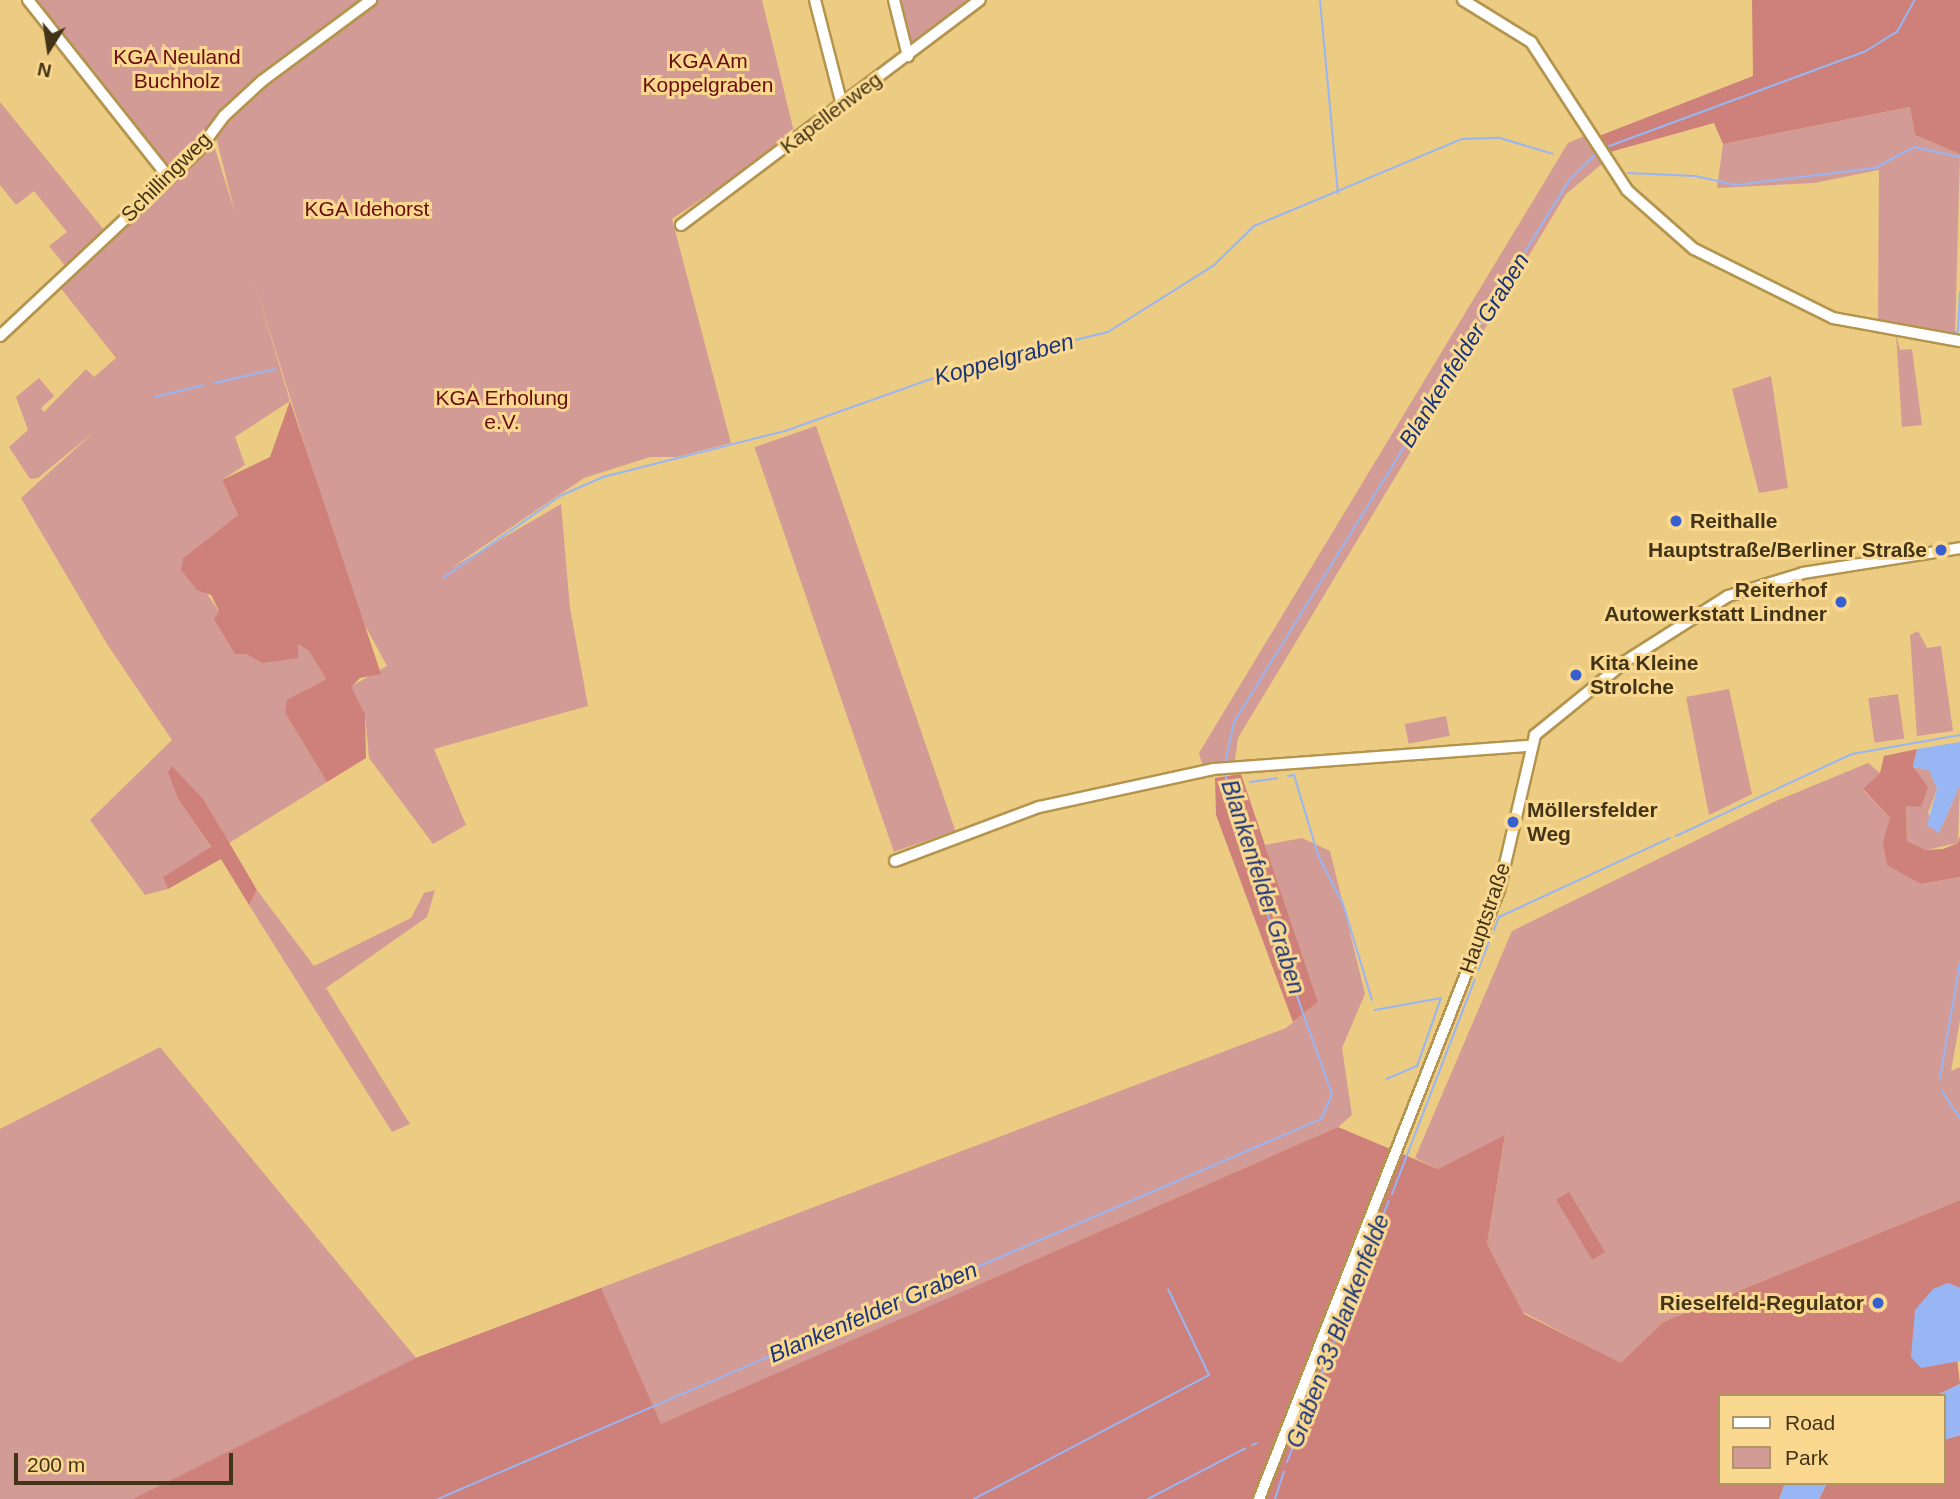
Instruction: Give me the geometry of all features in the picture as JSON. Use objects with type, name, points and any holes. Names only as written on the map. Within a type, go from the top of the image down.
[{"type":"street","points":[[28,0],[169,178]]},
{"type":"street","name":"Schillingweg","points":[[0,336],[169,178],[262,81],[370,0]]},
{"type":"street","points":[[815,0],[842,105]]},
{"type":"street","points":[[894,0],[908,56]]},
{"type":"street","name":"Kapellenweg","points":[[681,225],[980,0]]},
{"type":"street","points":[[1463,0],[1531,42],[1627,190],[1694,249],[1764,288],[1859,325],[1960,341]]},
{"type":"street","points":[[895,861],[1039,807],[1213,769],[1528,747],[1626,661],[1728,596],[1803,573],[1960,548]]},
{"type":"street","name":"Hauptstraße","points":[[1259,1499],[1499,890],[1528,747]]},
{"type":"green space","points":[[31,0],[762,0],[795,136],[672,219],[731,443],[677,457],[650,457],[584,478],[450,569],[561,504],[570,608],[588,706],[434,749],[466,825],[433,844],[369,758],[365,714],[350,687],[387,666],[356,609],[253,278],[290,401],[235,437],[245,465],[222,480],[238,515],[183,558],[247,653],[262,663],[298,643],[309,651],[326,679],[307,689],[285,713],[327,782],[229,843],[204,800],[178,799],[211,848],[164,877],[168,889],[145,895],[90,820],[172,740],[107,644],[21,498],[95,431],[38,478],[30,479],[9,447],[28,430],[16,397],[39,378],[54,396],[41,408],[44,412],[86,369],[94,377],[116,358],[59,286],[213,142],[235,213],[214,129],[170,168]]},
{"type":"green space","points":[[899,0],[973,0],[911,47]]},
{"type":"green space","points":[[0,102],[105,231],[67,268],[49,246],[67,232],[34,191],[16,205],[0,185]]},
{"type":"green space","points":[[1910,107],[1915,135],[1960,154],[1955,336],[1878,324],[1879,170],[1814,183],[1717,188],[1723,144]]},
{"type":"green space","points":[[1587,135],[1603,163],[1566,194],[1238,738],[1235,760],[1203,767],[1199,753],[1568,143]]},
{"type":"green space","points":[[1896,334],[1900,350],[1912,349],[1922,425],[1902,427]]},
{"type":"green space","points":[[1771,376],[1788,488],[1759,493],[1732,389]]},
{"type":"green space","points":[[816,426],[955,831],[894,852],[755,447]]},
{"type":"green space","points":[[1918,631],[1927,648],[1941,646],[1953,731],[1917,736],[1910,635]]},
{"type":"green space","points":[[1729,689],[1752,794],[1709,815],[1686,697]]},
{"type":"green space","points":[[1898,694],[1904,739],[1875,743],[1868,698]]},
{"type":"green space","points":[[1446,716],[1450,736],[1409,744],[1405,724]]},
{"type":"green space","points":[[1868,763],[1880,773],[1863,790],[1890,818],[1884,842],[1921,884],[1960,877],[1960,1020],[1951,1071],[1960,1067],[1960,1200],[1663,1322],[1621,1364],[1523,1312],[1487,1244],[1505,1136],[1438,1169],[1415,1158],[1512,931],[1776,801]]},
{"type":"green space","points":[[1913,767],[1929,770],[1937,789],[1928,813],[1939,833],[1960,785],[1958,843],[1926,850],[1907,841],[1906,805],[1921,807]]},
{"type":"green space","points":[[1302,838],[1330,851],[1365,994],[1342,1048],[1352,1115],[1338,1127],[660,1425],[649,1399],[422,1499],[0,1499],[0,1129],[160,1047],[416,1358],[1286,1028],[1318,1002],[1265,845]]},
{"type":"green space","points":[[257,890],[314,966],[411,918],[424,893],[435,890],[427,917],[326,988],[410,1124],[392,1132],[249,905]]},
{"type":"shaded area","points":[[1752,0],[1960,0],[1960,154],[1915,135],[1910,107],[1723,144],[1714,123],[1610,152],[1599,136],[1753,76]]},
{"type":"shaded area","points":[[290,401],[381,674],[360,678],[351,687],[365,714],[366,758],[327,782],[285,713],[287,700],[326,679],[309,651],[298,644],[298,658],[262,663],[247,654],[235,654],[214,619],[219,611],[211,595],[197,590],[181,570],[183,558],[238,515],[222,480],[270,457]]},
{"type":"shaded area","points":[[1917,749],[1913,767],[1928,787],[1921,807],[1906,806],[1907,841],[1926,850],[1943,849],[1958,843],[1960,836],[1960,877],[1921,884],[1887,865],[1883,842],[1890,818],[1863,789],[1880,773],[1884,756]]},
{"type":"shaded area","points":[[172,766],[204,800],[257,890],[249,905],[221,859],[168,889],[163,877],[211,847],[178,799],[168,772]]},
{"type":"shaded area","points":[[1241,774],[1318,1002],[1293,1022],[1216,815],[1215,778]]},
{"type":"shaded area","points":[[1338,1127],[1438,1169],[1505,1135],[1487,1244],[1524,1314],[1621,1363],[1663,1322],[1960,1200],[1960,1288],[1948,1283],[1960,1384],[1939,1394],[1718,1394],[1718,1485],[1784,1485],[1779,1499],[133,1499],[416,1358],[601,1288],[661,1424]]},
{"type":"shaded area","points":[[1569,1192],[1605,1252],[1592,1260],[1556,1200]]},
{"type":"shaded area","points":[[1960,1435],[1960,1499],[1819,1499],[1826,1485],[1946,1485],[1946,1439]]},
{"type":"water","points":[[1960,742],[1960,785],[1939,833],[1927,825],[1937,789],[1929,770],[1913,767],[1917,749]]},
{"type":"water","points":[[1948,1283],[1960,1288],[1960,1361],[1921,1368],[1911,1357],[1915,1310],[1933,1289]]},
{"type":"water","points":[[1960,1384],[1960,1435],[1946,1439],[1946,1394],[1939,1394]]},
{"type":"water","points":[[1784,1485],[1826,1485],[1819,1499],[1779,1499]]},
{"type":"waterway","points":[[1320,0],[1338,193]]},
{"type":"waterway","name":"Blankenfelder Graben","points":[[1604,148],[1866,51],[1897,32],[1915,0]]},
{"type":"waterway","name":"Koppelgraben","points":[[443,578],[560,496],[603,477],[785,431],[965,367],[1108,332],[1213,266],[1254,226],[1462,139],[1500,138],[1553,154]]},
{"type":"waterway","points":[[1628,173],[1695,176],[1736,185],[1875,168],[1914,147],[1960,157]]},
{"type":"waterway","name":"Blankenfelder Graben","points":[[1225,763],[1234,722],[1570,179],[1597,153]]},
{"type":"waterway","points":[[1952,335],[1958,331],[1960,292]]},
{"type":"waterway","points":[[215,383],[275,369]]},
{"type":"waterway","points":[[155,397],[204,385]]},
{"type":"waterway","name":"Graben 33 Blankenfelde","points":[[1676,836],[1852,754],[1960,735]]},
{"type":"waterway","name":"Blankenfelder Graben","points":[[438,1499],[1321,1119],[1332,1094],[1235,823],[1225,772]]},
{"type":"waterway","points":[[1288,776],[1294,775],[1318,855],[1343,904],[1372,1000]]},
{"type":"waterway","points":[[1250,782],[1277,778]]},
{"type":"waterway","name":"Graben 33 Blankenfelde","points":[[1494,930],[1499,917],[1670,838]]},
{"type":"waterway","name":"Graben 33 Blankenfelde","points":[[1478,970],[1492,934]]},
{"type":"waterway","points":[[1940,1078],[1960,962]]},
{"type":"waterway","name":"Graben 33 Blankenfelde","points":[[1392,1194],[1475,979]]},
{"type":"waterway","points":[[1375,1010],[1441,998],[1417,1066],[1387,1079]]},
{"type":"waterway","points":[[1941,1090],[1960,1118]]},
{"type":"waterway","name":"Graben 33 Blankenfelde","points":[[1287,1462],[1389,1201]]},
{"type":"waterway","points":[[974,1499],[1209,1375],[1168,1289]]},
{"type":"waterway","points":[[1252,1445],[1257,1443]]},
{"type":"waterway","points":[[1148,1499],[1246,1448]]},
{"type":"waterway","name":"Graben 33 Blankenfelde","points":[[1275,1499],[1284,1471]]},
{"type":"place","name":"Reithalle","points":[[1676,521]]},
{"type":"place","name":"Hauptstraße/Berliner Straße","points":[[1941,550]]},
{"type":"place","name":"Reiterhof Autowerkstatt Lindner","points":[[1841,602]]},
{"type":"place","name":"Kita Kleine Strolche","points":[[1576,675]]},
{"type":"place","name":"Möllersfelder Weg","points":[[1513,822]]},
{"type":"place","name":"Rieselfeld-Regulator","points":[[1878,1303]]},
{"type":"park label","name":"KGA Neuland Buchholz","points":[[177,69]]},
{"type":"park label","name":"KGA Am Koppelgraben","points":[[708,73]]},
{"type":"park label","name":"KGA Idehorst","points":[[367,209]]},
{"type":"park label","name":"KGA Erholung e.V.","points":[[502,410]]}]
